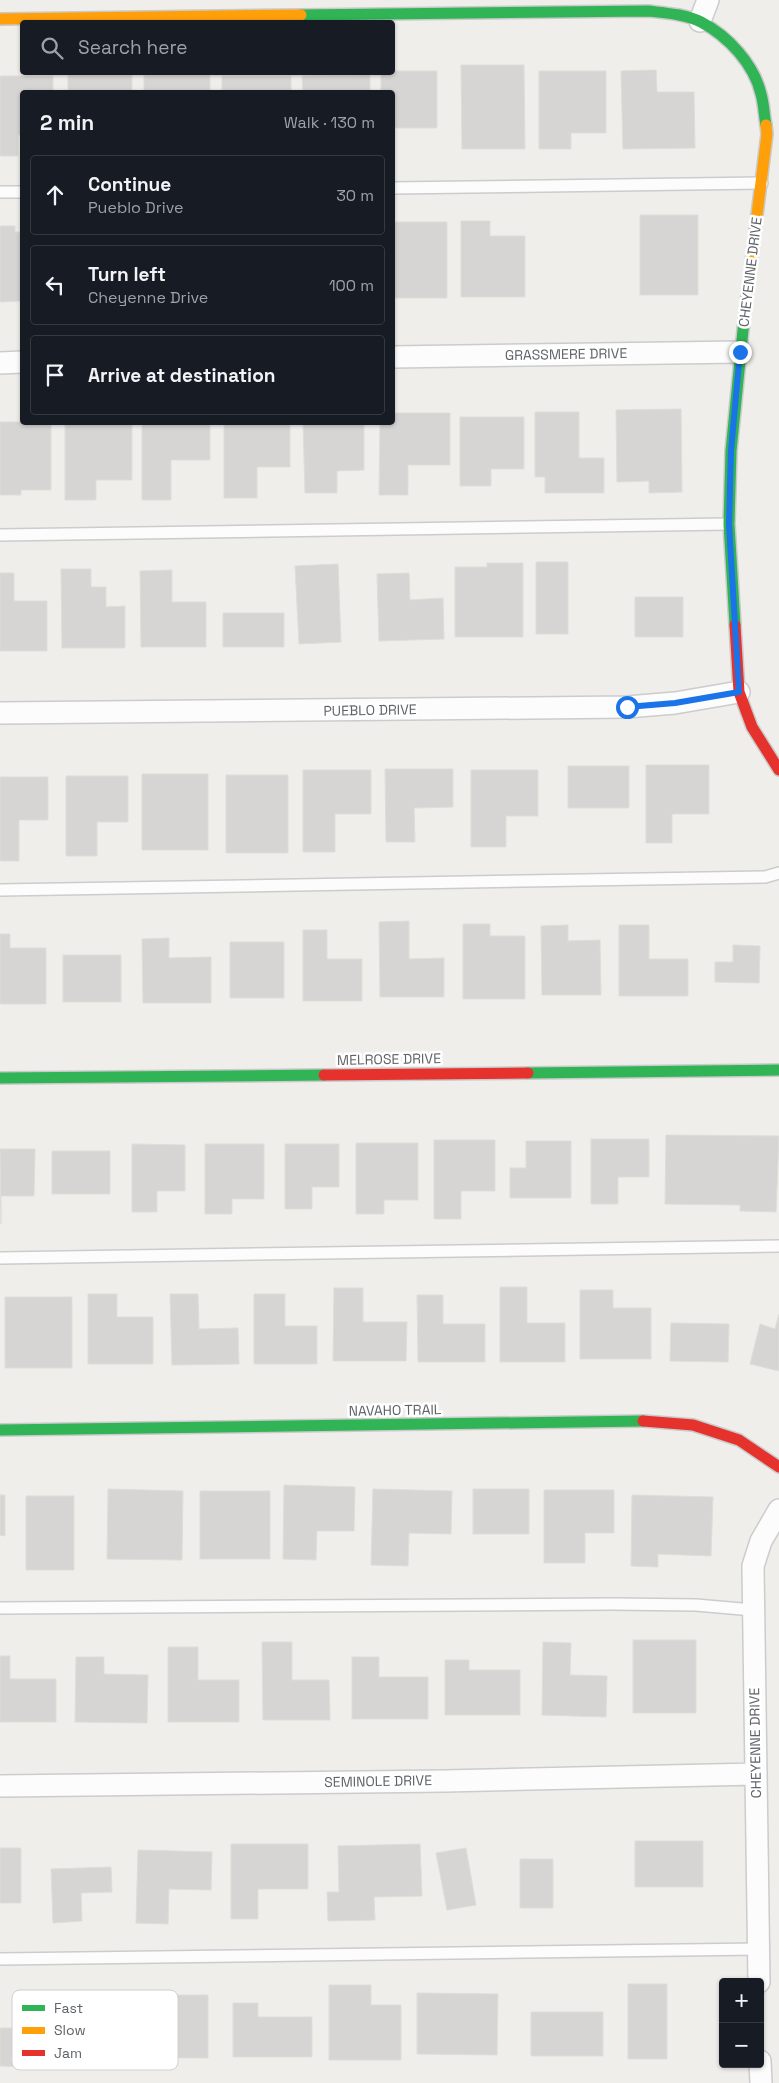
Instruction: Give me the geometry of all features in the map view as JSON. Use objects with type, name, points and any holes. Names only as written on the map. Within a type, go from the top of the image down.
[{"type":"street","points":[[0,19],[648,11],[675,14],[700,21],[708,0]]},
{"type":"street","name":"CHEYENNE DRIVE","points":[[700,21],[726,40],[747,63],[761,93],[767,134],[740,352],[731,451],[729,524],[739,692],[752,727],[779,770]]},
{"type":"street","name":"GRASSMERE DRIVE","points":[[395,357],[740,352]]},
{"type":"street","points":[[0,363],[20,362]]},
{"type":"street","name":"PUEBLO DRIVE","points":[[0,713],[627,707],[675,703],[739,692]]},
{"type":"street","name":"MELROSE DRIVE","points":[[0,1078],[779,1070]]},
{"type":"street","name":"NAVAHO TRAIL","points":[[0,1430],[648,1421],[693,1425],[739,1440],[779,1467]]},
{"type":"street","name":"CHEYENNE DRIVE","points":[[759,1978],[753,1566],[761,1542],[779,1510]]},
{"type":"street","name":"SEMINOLE DRIVE","points":[[0,1786],[756,1774]]},
{"type":"street","points":[[760,2068],[760,2083]]},
{"type":"lane","points":[[395,188],[762,184]]},
{"type":"lane","points":[[0,192],[20,192]]},
{"type":"lane","points":[[0,535],[729,524]]},
{"type":"lane","points":[[0,890],[765,877],[779,873]]},
{"type":"lane","points":[[0,1258],[779,1246]]},
{"type":"lane","points":[[0,1608],[612,1604],[696,1605],[753,1610]]},
{"type":"lane","points":[[0,1959],[759,1949]]},
{"type":"building","points":[[461,65],[524,65],[525,149],[462,149]]},
{"type":"building","points":[[656,70],[657,92],[694,92],[695,148],[623,149],[621,71]]},
{"type":"building","points":[[395,71],[437,71],[437,128],[395,128],[395,90],[381,90],[381,75],[395,75]]},
{"type":"building","points":[[539,71],[606,71],[606,133],[571,133],[571,149],[539,149]]},
{"type":"building","points":[[68,75],[132,75],[132,90],[68,90]]},
{"type":"building","points":[[144,75],[210,75],[210,90],[144,90]]},
{"type":"building","points":[[370,75],[370,90],[303,90],[302,76]]},
{"type":"building","points":[[0,76],[53,76],[53,90],[20,90],[18,156],[0,156]]},
{"type":"building","points":[[222,76],[291,76],[291,90],[222,90]]},
{"type":"building","points":[[640,215],[698,215],[698,295],[640,295]]},
{"type":"building","points":[[461,221],[490,221],[490,236],[525,236],[525,297],[461,297]]},
{"type":"building","points":[[395,222],[447,222],[447,298],[395,298]]},
{"type":"building","points":[[0,226],[15,226],[15,232],[20,232],[20,301],[0,302]]},
{"type":"building","points":[[681,409],[682,492],[649,493],[649,481],[617,482],[616,410]]},
{"type":"building","points":[[535,412],[579,412],[579,458],[604,458],[604,493],[545,493],[545,477],[535,477]]},
{"type":"building","points":[[395,413],[450,413],[450,465],[408,465],[408,495],[379,495],[380,425],[395,425]]},
{"type":"building","points":[[460,417],[524,417],[524,469],[491,469],[491,486],[460,486]]},
{"type":"building","points":[[0,422],[20,422],[20,425],[51,425],[51,490],[21,490],[21,495],[0,495]]},
{"type":"building","points":[[65,425],[132,425],[132,480],[96,480],[96,500],[65,500]]},
{"type":"building","points":[[142,425],[210,425],[210,460],[171,460],[171,500],[142,500]]},
{"type":"building","points":[[224,425],[290,425],[290,467],[257,467],[257,498],[224,498]]},
{"type":"building","points":[[303,425],[364,425],[364,470],[337,471],[337,493],[305,493]]},
{"type":"building","points":[[536,562],[568,562],[568,634],[536,634]]},
{"type":"building","points":[[487,563],[523,563],[523,637],[455,637],[455,567],[487,567]]},
{"type":"building","points":[[338,564],[341,642],[299,644],[295,566]]},
{"type":"building","points":[[61,569],[91,569],[91,587],[106,587],[106,607],[125,606],[125,648],[62,648]]},
{"type":"building","points":[[172,570],[172,602],[206,602],[206,647],[141,647],[140,571]]},
{"type":"building","points":[[0,573],[14,573],[14,601],[47,601],[47,651],[0,651]]},
{"type":"building","points":[[409,573],[410,600],[443,598],[444,639],[379,641],[377,574]]},
{"type":"building","points":[[635,597],[683,597],[683,637],[635,637]]},
{"type":"building","points":[[223,613],[284,613],[284,647],[223,647]]},
{"type":"building","points":[[646,765],[709,765],[709,814],[672,814],[672,843],[646,843]]},
{"type":"building","points":[[568,766],[629,766],[629,808],[568,808]]},
{"type":"building","points":[[385,769],[453,769],[453,807],[414,808],[415,842],[386,842]]},
{"type":"building","points":[[303,770],[371,770],[371,814],[335,814],[335,852],[303,852]]},
{"type":"building","points":[[471,770],[538,770],[538,816],[506,816],[506,847],[471,847]]},
{"type":"building","points":[[142,774],[208,774],[208,850],[142,850]]},
{"type":"building","points":[[226,775],[288,775],[288,853],[226,853]]},
{"type":"building","points":[[66,776],[128,776],[128,822],[97,822],[97,856],[66,856]]},
{"type":"building","points":[[0,777],[48,777],[48,820],[19,820],[19,861],[0,861]]},
{"type":"building","points":[[409,921],[409,959],[444,958],[444,997],[380,997],[379,922]]},
{"type":"building","points":[[463,924],[490,924],[490,936],[525,936],[525,999],[463,999]]},
{"type":"building","points":[[568,925],[568,941],[600,940],[601,995],[542,995],[541,926]]},
{"type":"building","points":[[619,925],[649,925],[649,959],[688,959],[688,996],[619,996]]},
{"type":"building","points":[[303,930],[327,930],[327,959],[362,959],[362,1001],[303,1001]]},
{"type":"building","points":[[0,934],[10,934],[10,948],[46,948],[46,1004],[0,1004]]},
{"type":"building","points":[[169,938],[169,958],[211,957],[211,1003],[143,1003],[142,939]]},
{"type":"building","points":[[230,942],[284,942],[284,998],[230,998]]},
{"type":"building","points":[[733,945],[760,946],[759,983],[715,982],[715,962],[733,962]]},
{"type":"building","points":[[63,955],[121,955],[121,1002],[63,1002]]},
{"type":"building","points":[[666,1135],[779,1136],[776,1212],[740,1211],[740,1205],[665,1204]]},
{"type":"building","points":[[591,1139],[649,1139],[649,1177],[618,1177],[618,1204],[591,1204]]},
{"type":"building","points":[[434,1140],[495,1140],[495,1191],[461,1191],[461,1219],[434,1219]]},
{"type":"building","points":[[526,1141],[571,1141],[571,1198],[510,1198],[510,1168],[526,1168]]},
{"type":"building","points":[[356,1143],[418,1143],[418,1200],[384,1200],[384,1214],[356,1214]]},
{"type":"building","points":[[132,1144],[185,1145],[185,1191],[157,1191],[157,1212],[132,1212]]},
{"type":"building","points":[[205,1144],[264,1144],[264,1199],[232,1199],[232,1214],[205,1214]]},
{"type":"building","points":[[285,1144],[339,1144],[339,1187],[312,1187],[312,1209],[285,1209]]},
{"type":"building","points":[[0,1149],[35,1149],[34,1196],[1,1196],[1,1224]]},
{"type":"building","points":[[52,1151],[110,1151],[110,1194],[52,1194]]},
{"type":"building","points":[[500,1287],[527,1287],[527,1323],[565,1323],[565,1362],[500,1362]]},
{"type":"building","points":[[334,1288],[363,1288],[363,1322],[407,1322],[406,1361],[333,1361]]},
{"type":"building","points":[[580,1290],[613,1290],[613,1308],[651,1308],[651,1359],[580,1359]]},
{"type":"building","points":[[88,1294],[117,1294],[117,1317],[153,1317],[153,1364],[88,1364]]},
{"type":"building","points":[[170,1294],[198,1294],[199,1329],[238,1328],[239,1364],[172,1365]]},
{"type":"building","points":[[254,1294],[285,1294],[285,1326],[317,1326],[317,1364],[254,1364]]},
{"type":"building","points":[[417,1295],[443,1295],[443,1324],[485,1324],[485,1362],[418,1362]]},
{"type":"building","points":[[5,1297],[72,1297],[72,1368],[5,1368]]},
{"type":"building","points":[[779,1314],[779,1371],[750,1364],[760,1324],[775,1329]]},
{"type":"building","points":[[671,1323],[729,1324],[728,1362],[670,1361]]},
{"type":"building","points":[[284,1485],[355,1487],[354,1531],[317,1531],[316,1560],[283,1559]]},
{"type":"building","points":[[108,1489],[183,1491],[182,1560],[107,1559]]},
{"type":"building","points":[[373,1489],[452,1491],[451,1534],[409,1533],[408,1566],[371,1565]]},
{"type":"building","points":[[473,1489],[529,1489],[529,1534],[473,1534]]},
{"type":"building","points":[[544,1490],[614,1490],[614,1533],[585,1533],[585,1563],[544,1563]]},
{"type":"building","points":[[200,1491],[270,1491],[270,1559],[200,1559]]},
{"type":"building","points":[[0,1495],[5,1495],[5,1536],[0,1535]]},
{"type":"building","points":[[632,1495],[713,1497],[711,1556],[658,1554],[658,1567],[631,1566]]},
{"type":"building","points":[[26,1496],[74,1496],[74,1570],[26,1570]]},
{"type":"building","points":[[633,1640],[696,1640],[696,1713],[633,1713]]},
{"type":"building","points":[[262,1642],[292,1642],[292,1680],[329,1680],[330,1720],[263,1720]]},
{"type":"building","points":[[543,1642],[571,1643],[570,1675],[607,1676],[606,1717],[542,1715]]},
{"type":"building","points":[[168,1647],[198,1647],[198,1680],[239,1680],[239,1722],[168,1722]]},
{"type":"building","points":[[0,1656],[10,1656],[10,1679],[56,1679],[56,1722],[0,1722]]},
{"type":"building","points":[[76,1657],[104,1657],[104,1674],[148,1675],[147,1723],[75,1722]]},
{"type":"building","points":[[352,1657],[379,1657],[379,1677],[428,1677],[428,1719],[352,1719]]},
{"type":"building","points":[[445,1660],[469,1660],[469,1670],[520,1670],[520,1715],[445,1715]]},
{"type":"building","points":[[635,1841],[703,1841],[703,1887],[635,1887]]},
{"type":"building","points":[[231,1844],[308,1844],[308,1889],[258,1889],[258,1919],[231,1919]]},
{"type":"building","points":[[420,1844],[422,1896],[374,1897],[375,1920],[328,1921],[327,1892],[339,1892],[338,1846]]},
{"type":"building","points":[[0,1848],[21,1848],[21,1903],[0,1903]]},
{"type":"building","points":[[466,1848],[476,1905],[447,1910],[436,1853]]},
{"type":"building","points":[[138,1850],[212,1852],[211,1890],[169,1889],[168,1924],[136,1923]]},
{"type":"building","points":[[520,1859],[553,1859],[553,1908],[520,1908]]},
{"type":"building","points":[[111,1867],[112,1892],[81,1893],[82,1921],[53,1923],[51,1869]]},
{"type":"building","points":[[628,1984],[667,1984],[667,2059],[628,2059]]},
{"type":"building","points":[[329,1985],[371,1985],[371,2005],[401,2005],[401,2060],[329,2060]]},
{"type":"building","points":[[417,1993],[498,1994],[497,2055],[417,2054]]},
{"type":"building","points":[[178,1995],[208,1995],[208,2058],[178,2058]]},
{"type":"building","points":[[233,2003],[258,2003],[258,2017],[312,2017],[312,2057],[233,2057]]},
{"type":"building","points":[[531,2012],[603,2012],[603,2056],[531,2056]]},
{"type":"building","points":[[0,2028],[12,2028],[12,2066],[0,2066]]},
{"type":"traffic: fast","points":[[301,15],[648,11],[695,19],[721,35],[739,52],[746,62],[758,83],[766,125]]},
{"type":"traffic: fast","points":[[735,625],[729,524],[731,451],[744,320]]},
{"type":"traffic: fast","points":[[528,1073],[779,1070]]},
{"type":"traffic: fast","points":[[0,1078],[324,1075]]},
{"type":"traffic: fast","points":[[0,1430],[643,1421]]},
{"type":"traffic: slow","points":[[0,19],[301,15]]},
{"type":"traffic: slow","points":[[744,320],[767,134],[766,125]]},
{"type":"traffic: jam","points":[[735,625],[739,692],[752,727],[779,770]]},
{"type":"traffic: jam","points":[[324,1075],[528,1073]]},
{"type":"traffic: jam","points":[[643,1421],[693,1425],[739,1440],[779,1467]]},
{"type":"route","points":[[627,707],[675,703],[739,692],[729,524],[731,451],[740,352]]}]
